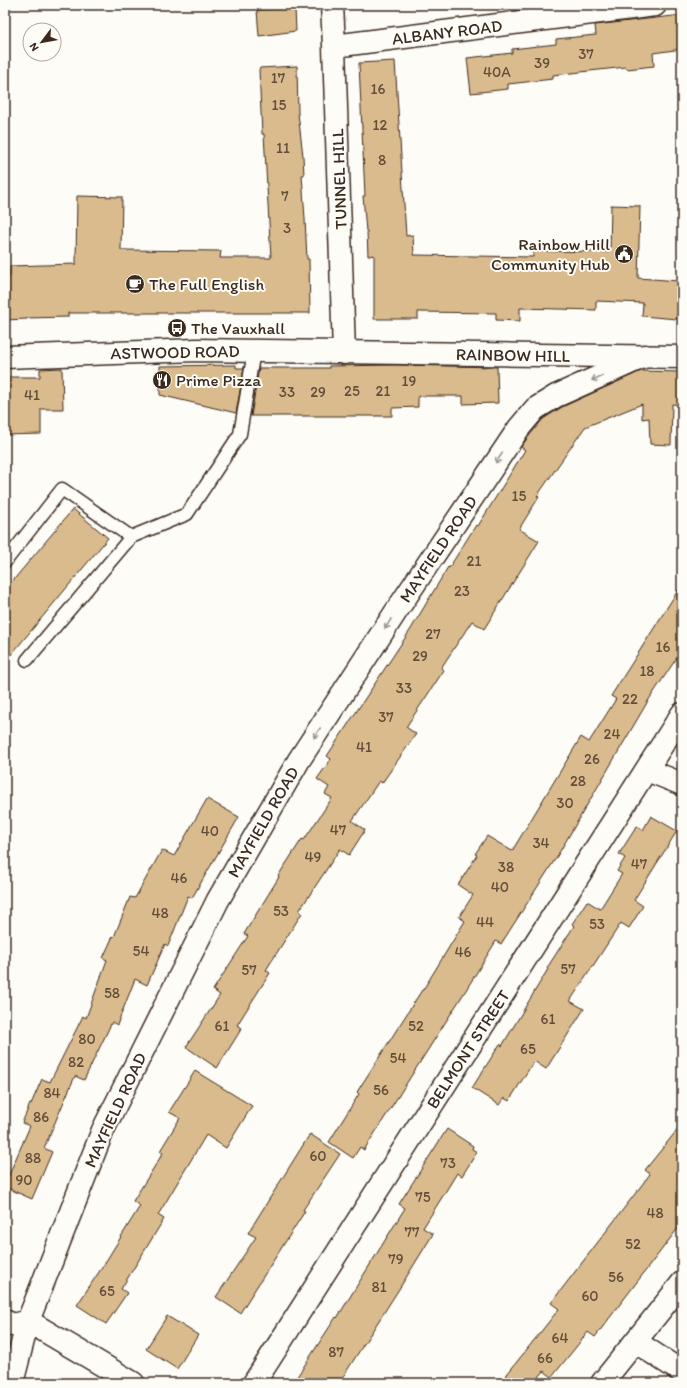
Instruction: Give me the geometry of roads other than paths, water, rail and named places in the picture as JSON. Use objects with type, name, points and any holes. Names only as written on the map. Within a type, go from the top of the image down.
[{"type":"street","name":"TUNNEL HILL","points":[[332,5],[344,353]]},
{"type":"street","name":"ALBANY ROAD","points":[[334,46],[655,5]]},
{"type":"street","name":"ASTWOOD ROAD","points":[[5,357],[196,350],[344,353]]},
{"type":"street","name":"RAINBOW HILL","points":[[344,353],[682,357]]},
{"type":"street","name":"MAYFIELD ROAD","points":[[12,1383],[28,1321],[103,1130],[218,900],[299,760],[401,603],[523,423],[535,410],[556,396],[645,356]]},
{"type":"street","name":"BELMONT STREET","points":[[254,1383],[682,714]]},
{"type":"street","points":[[646,770],[682,784]]},
{"type":"street","points":[[602,1383],[682,1283]]},
{"type":"street","points":[[5,1321],[13,1325],[28,1321],[133,1383]]},
{"type":"street","points":[[636,1342],[682,1372]]},
{"type":"lane","points":[[27,660],[131,537],[187,514],[240,434],[254,351]]},
{"type":"lane","points":[[5,562],[62,489],[131,537]]},
{"type":"place","name":"Rainbow Hill Community Hub","points":[[624,254]]},
{"type":"place","name":"The Full English","points":[[135,284]]},
{"type":"place","name":"The Vauxhall","points":[[177,328]]},
{"type":"place","name":"Prime Pizza","points":[[162,380]]}]
